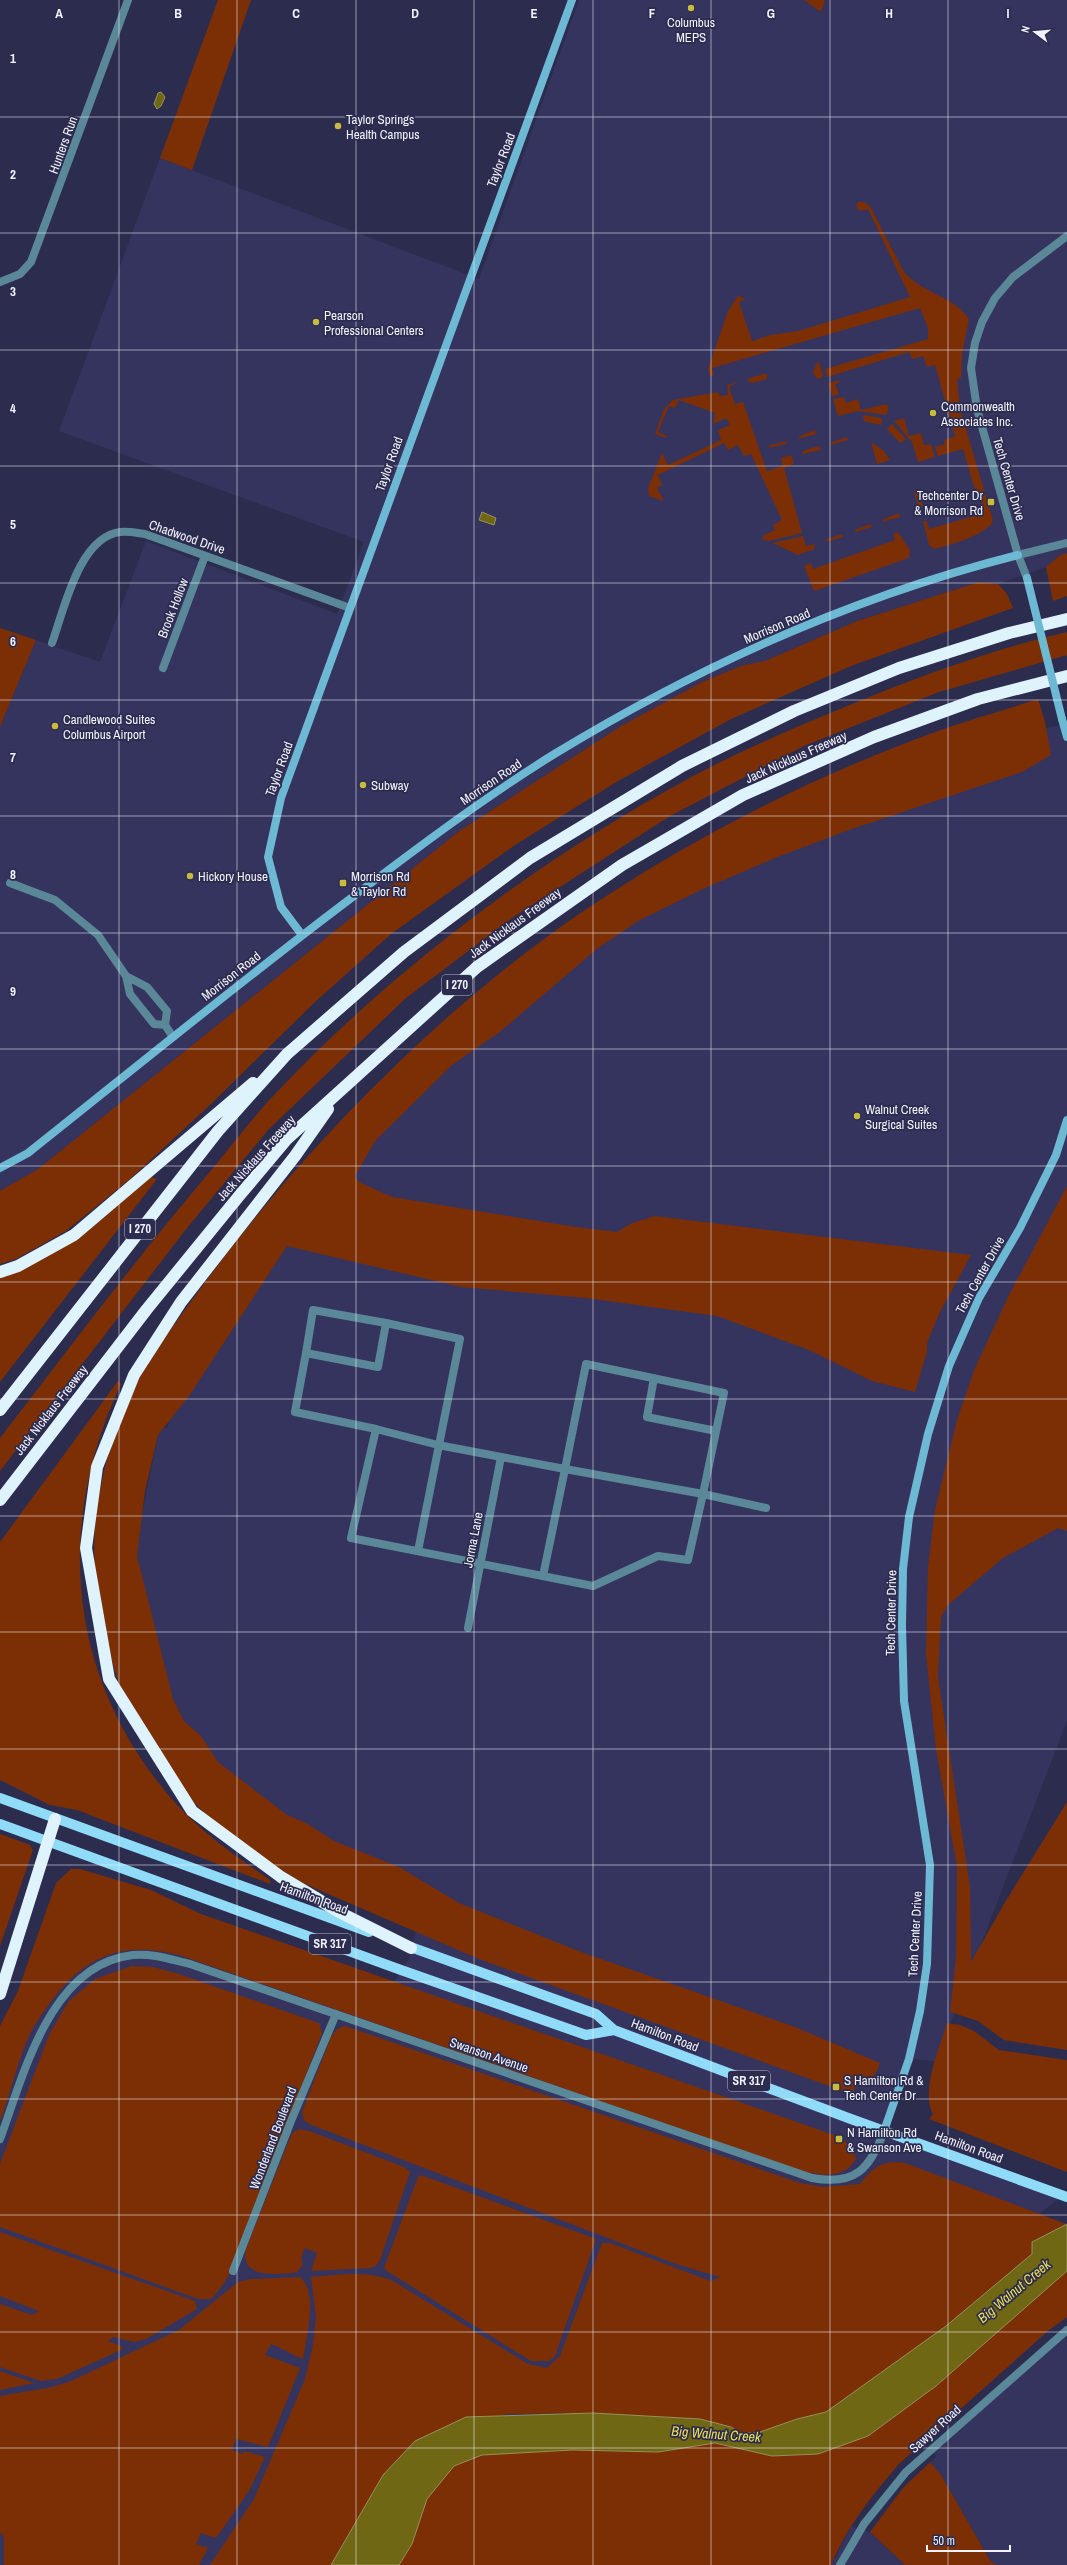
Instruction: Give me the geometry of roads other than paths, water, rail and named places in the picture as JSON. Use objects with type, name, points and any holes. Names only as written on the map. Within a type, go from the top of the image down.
[{"type":"highway","name":"I 270","points":[[0,1410],[218,1131],[287,1054],[404,952],[530,858],[682,766],[794,711],[899,668],[1009,633],[1067,619]]},
{"type":"highway","name":"Jack Nicklaus Freeway","points":[[0,1500],[239,1196],[287,1139],[477,967],[622,865],[743,795],[874,737],[978,699],[1067,676]]},
{"type":"highway","points":[[0,1272],[18,1266],[74,1235],[287,1054]]},
{"type":"highway","points":[[340,1091],[295,1156],[181,1302],[134,1375],[97,1467],[86,1548],[108,1679],[192,1811],[281,1877],[341,1913],[411,1948]]},
{"type":"highway","points":[[0,1994],[55,1819]]},
{"type":"main road","name":"Taylor Road","points":[[302,935],[281,907],[268,857],[281,798],[572,0]]},
{"type":"main road","name":"Morrison Road","points":[[0,1168],[28,1153],[302,935],[489,797],[557,753],[645,702],[723,662],[849,609],[977,566],[1018,555]]},
{"type":"main road","name":"Tech Center Drive","points":[[1027,578],[1067,737]]},
{"type":"main road","name":"Tech Center Drive","points":[[884,2131],[909,2058],[920,2011],[927,1964],[930,1865],[903,1688],[903,1569],[909,1517],[928,1434],[949,1366],[978,1298],[1020,1228],[1056,1156],[1067,1120]]},
{"type":"main road","name":"Hamilton Road","points":[[0,1798],[596,2014],[614,2030],[884,2131],[1067,2197]]},
{"type":"main road","name":"Hamilton Road","points":[[0,1824],[586,2034],[614,2030]]},
{"type":"street","name":"Hunters Run","points":[[0,282],[20,274],[31,262],[38,247],[128,0]]},
{"type":"street","name":"Tech Center Drive","points":[[1027,578],[1018,555],[978,416],[971,368],[975,343],[982,322],[995,298],[1014,277],[1067,236]]},
{"type":"street","name":"Chadwood Drive","points":[[52,643],[81,564],[96,543],[120,532],[145,534],[350,608]]},
{"type":"street","name":"Morrison Road","points":[[1018,555],[1067,543]]},
{"type":"street","name":"Brook Hollow","points":[[163,668],[205,556]]},
{"type":"street","points":[[10,883],[55,900],[98,935],[126,976],[130,994],[154,1024],[165,1025]]},
{"type":"street","points":[[126,976],[139,981],[147,987],[167,1011],[165,1025],[173,1038]]},
{"type":"street","points":[[418,1551],[438,1446],[460,1339],[386,1323],[313,1310],[295,1412],[376,1429],[438,1446],[703,1494],[766,1508]]},
{"type":"street","points":[[306,1353],[378,1367],[386,1323]]},
{"type":"street","points":[[376,1429],[351,1538],[593,1586],[658,1556],[688,1560],[724,1393],[586,1364],[543,1576]]},
{"type":"street","points":[[654,1378],[647,1417],[716,1431]]},
{"type":"street","name":"Jorma Lane","points":[[468,1628],[501,1457]]},
{"type":"street","name":"Swanson Avenue","points":[[0,2139],[40,2032],[68,1990],[91,1970],[111,1960],[134,1955],[155,1955],[190,1964],[812,2178],[832,2182],[858,2175],[878,2148],[884,2131]]},
{"type":"street","name":"Wonderland Boulevard","points":[[233,2271],[291,2121],[336,2014]]},
{"type":"street","name":"Sawyer Road","points":[[840,2565],[864,2524],[906,2472],[1067,2330]]},
{"type":"water","points":[[161,92],[165,97],[161,106],[157,109],[154,104],[158,93]]},
{"type":"water","points":[[482,512],[496,518],[494,525],[479,520]]},
{"type":"water","name":"Big Walnut Creek","points":[[1067,2224],[1067,2271],[936,2386],[868,2436],[818,2454],[772,2456],[715,2443],[658,2452],[573,2450],[482,2455],[454,2466],[427,2499],[412,2544],[399,2565],[331,2565],[383,2475],[415,2441],[466,2417],[593,2413],[700,2419],[731,2427],[740,2433],[757,2433],[797,2419],[826,2412],[946,2326],[1032,2254],[1032,2242]]},
{"type":"place","name":"Columbus MEPS","points":[[691,8]]},
{"type":"place","name":"Taylor Springs Health Campus","points":[[338,126]]},
{"type":"place","name":"Pearson Professional Centers","points":[[316,322]]},
{"type":"place","name":"Commonwealth Associates Inc.","points":[[933,413]]},
{"type":"place","name":"Techcenter Dr & Morrison Rd","points":[[991,502]]},
{"type":"place","name":"Candlewood Suites Columbus Airport","points":[[55,726]]},
{"type":"place","name":"Subway","points":[[363,785]]},
{"type":"place","name":"Hickory House","points":[[190,876]]},
{"type":"place","name":"Morrison Rd & Taylor Rd","points":[[343,883]]},
{"type":"place","name":"Walnut Creek Surgical Suites","points":[[857,1116]]},
{"type":"place","name":"S Hamilton Rd & Tech Center Dr","points":[[836,2087]]},
{"type":"place","name":"N Hamilton Rd & Swanson Ave","points":[[839,2139]]}]
